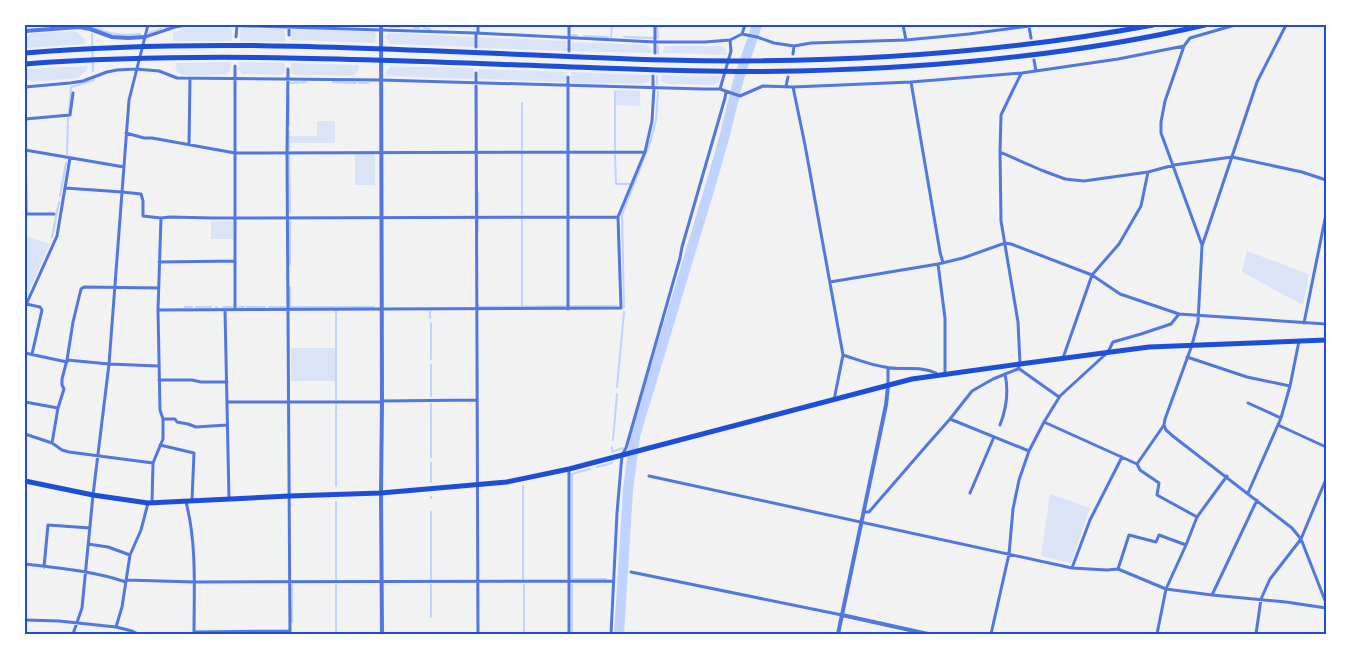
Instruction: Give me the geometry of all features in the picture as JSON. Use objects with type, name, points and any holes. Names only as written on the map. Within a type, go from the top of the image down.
[{"type":"highway","points":[[25,53],[172,46],[358,47],[667,60],[811,60],[894,57],[984,50],[1056,41],[1153,25]]},
{"type":"highway","points":[[25,64],[173,57],[226,57],[398,60],[722,71],[895,67],[1058,52],[1116,43],[1205,25]]},
{"type":"highway","points":[[25,481],[93,495],[150,503],[380,493],[512,482],[912,380],[944,374],[1019,366],[1063,358],[1148,347],[1326,340]]},
{"type":"street","points":[[73,634],[82,608],[109,364],[116,288],[128,100],[148,25]]},
{"type":"street","points":[[25,32],[79,26],[112,37],[128,38],[145,37],[187,25]]},
{"type":"street","points":[[219,25],[380,28],[656,42],[730,40],[743,34],[774,43],[794,46],[811,43],[906,40],[1037,25]]},
{"type":"street","points":[[236,37],[237,25]]},
{"type":"street","points":[[476,47],[478,25]]},
{"type":"street","points":[[569,25],[569,51]]},
{"type":"street","points":[[655,25],[655,53]]},
{"type":"street","points":[[743,34],[745,25]]},
{"type":"street","points":[[903,25],[906,40]]},
{"type":"street","points":[[1193,25],[1190,38],[1184,46],[1165,101],[1161,122],[1162,133],[1202,246]]},
{"type":"street","points":[[1190,38],[1235,25]]},
{"type":"street","points":[[1286,25],[1257,82],[1202,246],[1199,316],[1192,345],[1164,419],[1164,425],[1166,430],[1292,528],[1301,539],[1326,603]]},
{"type":"street","points":[[289,26],[289,35]]},
{"type":"street","points":[[1029,26],[1031,38]]},
{"type":"street","points":[[380,28],[382,401],[380,493],[382,634]]},
{"type":"street","points":[[720,89],[731,51],[730,40]]},
{"type":"street","points":[[792,54],[794,46]]},
{"type":"street","points":[[25,87],[70,83],[107,72],[136,69],[159,71],[177,78],[287,78],[720,89],[740,96],[762,86],[911,82],[1036,72],[1184,46]]},
{"type":"street","points":[[1034,60],[1036,72]]},
{"type":"street","points":[[235,66],[235,309]]},
{"type":"street","points":[[160,445],[194,453],[189,501],[196,582],[194,633],[290,633],[287,218],[288,69]]},
{"type":"street","points":[[1019,366],[1018,322],[1001,221],[1000,152],[1001,115],[1022,73]]},
{"type":"street","points":[[476,74],[478,634]]},
{"type":"street","points":[[158,310],[621,308],[618,217],[644,152],[652,121],[653,76]]},
{"type":"street","points":[[568,77],[568,308]]},
{"type":"street","points":[[786,86],[788,77]]},
{"type":"street","points":[[189,145],[190,78]]},
{"type":"street","points":[[911,82],[943,263]]},
{"type":"street","points":[[793,86],[843,355],[834,400]]},
{"type":"street","points":[[611,634],[613,581],[624,454],[726,92]]},
{"type":"street","points":[[25,119],[70,115],[73,93]]},
{"type":"street","points":[[126,133],[144,138],[235,153],[644,152]]},
{"type":"street","points":[[25,136],[26,214],[54,214]]},
{"type":"street","points":[[26,150],[124,167]]},
{"type":"street","points":[[1000,152],[1065,179],[1084,182],[1148,172],[1174,165],[1232,157],[1302,172],[1326,180]]},
{"type":"street","points":[[32,354],[42,310],[40,307],[26,305],[57,236],[70,158]]},
{"type":"street","points":[[1063,358],[1092,275],[1119,244],[1141,206],[1148,172]]},
{"type":"street","points":[[65,188],[141,194],[143,216],[161,218],[618,217]]},
{"type":"street","points":[[1304,323],[1326,214]]},
{"type":"street","points":[[116,627],[122,607],[130,554],[150,503],[153,463],[163,439],[158,366],[158,288],[161,218]]},
{"type":"street","points":[[830,282],[943,263],[1005,243],[1092,275],[1120,294],[1179,314],[1326,324]]},
{"type":"street","points":[[159,262],[235,261]]},
{"type":"street","points":[[938,264],[945,318],[944,374]]},
{"type":"street","points":[[52,442],[58,408],[64,389],[62,380],[81,289],[84,287],[158,288]]},
{"type":"street","points":[[225,310],[229,499]]},
{"type":"street","points":[[991,634],[1009,554],[1013,509],[1019,480],[1029,452],[1044,422],[1059,398],[1108,352],[1113,342],[1171,324],[1179,314]]},
{"type":"street","points":[[1248,494],[1281,418],[1299,341]]},
{"type":"street","points":[[25,353],[67,361],[158,366]]},
{"type":"street","points":[[843,355],[888,368],[911,368],[932,371],[937,376]]},
{"type":"street","points":[[1187,357],[1247,377],[1290,386]]},
{"type":"street","points":[[865,512],[869,512],[972,391],[1019,366]]},
{"type":"street","points":[[1019,366],[1059,398]]},
{"type":"street","points":[[838,634],[886,405],[888,368]]},
{"type":"street","points":[[1000,425],[1008,399],[1008,385],[1005,374]]},
{"type":"street","points":[[160,380],[226,382]]},
{"type":"street","points":[[227,402],[477,400]]},
{"type":"street","points":[[25,402],[58,408]]},
{"type":"street","points":[[1248,403],[1281,418]]},
{"type":"street","points":[[163,419],[175,419],[177,422],[196,427],[228,425]]},
{"type":"street","points":[[950,419],[1029,452]]},
{"type":"street","points":[[1044,422],[1138,464],[1140,470],[1159,483],[1157,496],[1196,517]]},
{"type":"street","points":[[1138,464],[1164,425]]},
{"type":"street","points":[[1278,425],[1326,447]]},
{"type":"street","points":[[25,434],[52,442],[62,450],[69,452],[153,463]]},
{"type":"street","points":[[970,493],[994,437]]},
{"type":"street","points":[[1072,568],[1090,520],[1122,457]]},
{"type":"street","points":[[569,469],[570,634]]},
{"type":"street","points":[[649,476],[1072,568],[1118,569],[1166,589],[1326,608]]},
{"type":"street","points":[[1157,634],[1166,589],[1186,545],[1196,517],[1227,476]]},
{"type":"street","points":[[1256,634],[1261,599],[1270,579],[1301,539],[1326,479]]},
{"type":"street","points":[[1319,496],[1326,498]]},
{"type":"street","points":[[1212,595],[1257,500]]},
{"type":"street","points":[[44,566],[48,525],[90,528]]},
{"type":"street","points":[[1118,569],[1129,535],[1156,542],[1159,535],[1186,545]]},
{"type":"street","points":[[88,544],[108,546],[130,554]]},
{"type":"street","points":[[25,564],[109,576],[126,581],[613,581]]},
{"type":"street","points":[[631,572],[928,634]]},
{"type":"street","points":[[25,620],[59,621],[116,627],[132,631],[135,634]]},
{"type":"shaded area","points":[[185,28],[230,28],[232,31],[232,41],[173,41],[173,33]]},
{"type":"shaded area","points":[[242,28],[283,29],[285,32],[285,42],[240,41],[240,30]]},
{"type":"shaded area","points":[[292,30],[374,32],[376,34],[375,43],[291,40]]},
{"type":"shaded area","points":[[75,31],[82,36],[86,44],[26,48],[27,38],[32,33]]},
{"type":"shaded area","points":[[390,33],[474,37],[475,47],[390,44],[385,37]]},
{"type":"shaded area","points":[[478,37],[566,41],[567,51],[478,48]]},
{"type":"shaded area","points":[[572,42],[647,45],[651,48],[652,53],[571,51]]},
{"type":"shaded area","points":[[665,46],[720,46],[725,48],[727,55],[662,53]]},
{"type":"shaded area","points":[[231,62],[231,70],[225,75],[183,75],[177,72],[175,63]]},
{"type":"shaded area","points":[[239,62],[285,63],[285,71],[282,75],[242,74],[238,69]]},
{"type":"shaded area","points":[[291,63],[359,65],[359,70],[353,76],[295,75],[291,72]]},
{"type":"shaded area","points":[[88,66],[86,71],[78,78],[33,82],[26,79],[25,69]]},
{"type":"shaded area","points":[[390,66],[474,68],[472,79],[386,76]]},
{"type":"shaded area","points":[[478,69],[567,72],[565,82],[480,79],[478,77]]},
{"type":"shaded area","points":[[571,72],[652,75],[649,82],[640,84],[572,83]]},
{"type":"shaded area","points":[[661,75],[721,76],[719,81],[713,85],[668,84],[662,81]]},
{"type":"shaded area","points":[[615,90],[640,91],[640,106],[615,105]]},
{"type":"shaded area","points":[[317,121],[335,121],[335,143],[290,143],[290,136],[317,136]]},
{"type":"shaded area","points":[[355,154],[374,154],[375,185],[355,185]]},
{"type":"shaded area","points":[[211,221],[233,221],[233,239],[211,239]]},
{"type":"shaded area","points":[[25,236],[50,244],[25,300]]},
{"type":"shaded area","points":[[1247,251],[1309,274],[1303,305],[1242,272]]},
{"type":"shaded area","points":[[291,348],[335,348],[335,381],[291,381]]},
{"type":"shaded area","points":[[1050,494],[1090,508],[1071,563],[1041,556]]},
{"type":"waterway","points":[[27,26],[40,25]]},
{"type":"waterway","points":[[83,25],[110,33],[123,35],[140,34]]},
{"type":"waterway","points":[[166,28],[174,25]]},
{"type":"waterway","points":[[363,25],[369,26]]},
{"type":"waterway","points":[[611,37],[612,25]]},
{"type":"waterway","points":[[657,25],[658,38]]},
{"type":"waterway","points":[[619,634],[628,490],[635,436],[713,177],[739,78],[757,25]]},
{"type":"waterway","points":[[390,27],[400,27]]},
{"type":"waterway","points":[[414,28],[419,28]]},
{"type":"waterway","points":[[424,28],[430,29]]},
{"type":"waterway","points":[[149,33],[161,29]]},
{"type":"waterway","points":[[92,34],[93,71]]},
{"type":"waterway","points":[[572,35],[577,35]]},
{"type":"waterway","points":[[584,36],[608,37]]},
{"type":"waterway","points":[[624,37],[654,38]]},
{"type":"waterway","points":[[658,46],[658,53]]},
{"type":"waterway","points":[[657,76],[657,84]]},
{"type":"waterway","points":[[69,112],[71,87],[94,80]]},
{"type":"waterway","points":[[289,83],[306,82]]},
{"type":"waterway","points":[[333,82],[356,83]]},
{"type":"waterway","points":[[359,83],[368,83]]},
{"type":"waterway","points":[[615,92],[615,150]]},
{"type":"waterway","points":[[624,307],[622,215],[650,143],[656,120],[658,92]]},
{"type":"waterway","points":[[289,95],[289,112]]},
{"type":"waterway","points":[[522,103],[522,150]]},
{"type":"waterway","points":[[289,115],[289,125]]},
{"type":"waterway","points":[[67,154],[68,118]]},
{"type":"waterway","points":[[289,131],[289,150]]},
{"type":"waterway","points":[[522,154],[522,214]]},
{"type":"waterway","points":[[289,155],[290,212]]},
{"type":"waterway","points":[[615,155],[616,184],[630,184]]},
{"type":"waterway","points":[[60,196],[66,163]]},
{"type":"waterway","points":[[478,192],[478,214]]},
{"type":"waterway","points":[[52,237],[59,202]]},
{"type":"waterway","points":[[478,219],[478,232]]},
{"type":"waterway","points":[[522,220],[522,306]]},
{"type":"waterway","points":[[290,221],[290,264]]},
{"type":"waterway","points":[[290,287],[290,307],[374,307]]},
{"type":"waterway","points":[[478,304],[479,307],[565,306]]},
{"type":"waterway","points":[[570,306],[617,306]]},
{"type":"waterway","points":[[185,307],[192,307]]},
{"type":"waterway","points":[[196,307],[211,307]]},
{"type":"waterway","points":[[223,307],[232,307]]},
{"type":"waterway","points":[[238,307],[244,307]]},
{"type":"waterway","points":[[247,307],[265,307]]},
{"type":"waterway","points":[[269,307],[285,307]]},
{"type":"waterway","points":[[336,311],[336,399]]},
{"type":"waterway","points":[[430,312],[430,318]]},
{"type":"waterway","points":[[617,387],[624,312]]},
{"type":"waterway","points":[[431,323],[431,359]]},
{"type":"waterway","points":[[431,365],[431,396]]},
{"type":"waterway","points":[[613,440],[617,394]]},
{"type":"waterway","points":[[336,404],[336,486]]},
{"type":"waterway","points":[[431,404],[431,457]]},
{"type":"waterway","points":[[612,447],[612,452],[623,448]]},
{"type":"waterway","points":[[431,463],[431,482]]},
{"type":"waterway","points":[[597,467],[612,463]]},
{"type":"waterway","points":[[572,578],[572,474],[590,469]]},
{"type":"waterway","points":[[523,486],[523,580]]},
{"type":"waterway","points":[[336,502],[336,580]]},
{"type":"waterway","points":[[431,512],[431,580]]},
{"type":"waterway","points":[[572,579],[606,579]]},
{"type":"waterway","points":[[292,585],[292,622]]},
{"type":"waterway","points":[[336,585],[336,634]]},
{"type":"waterway","points":[[431,585],[431,617]]},
{"type":"waterway","points":[[524,585],[524,634]]},
{"type":"waterway","points":[[572,585],[572,634]]}]
